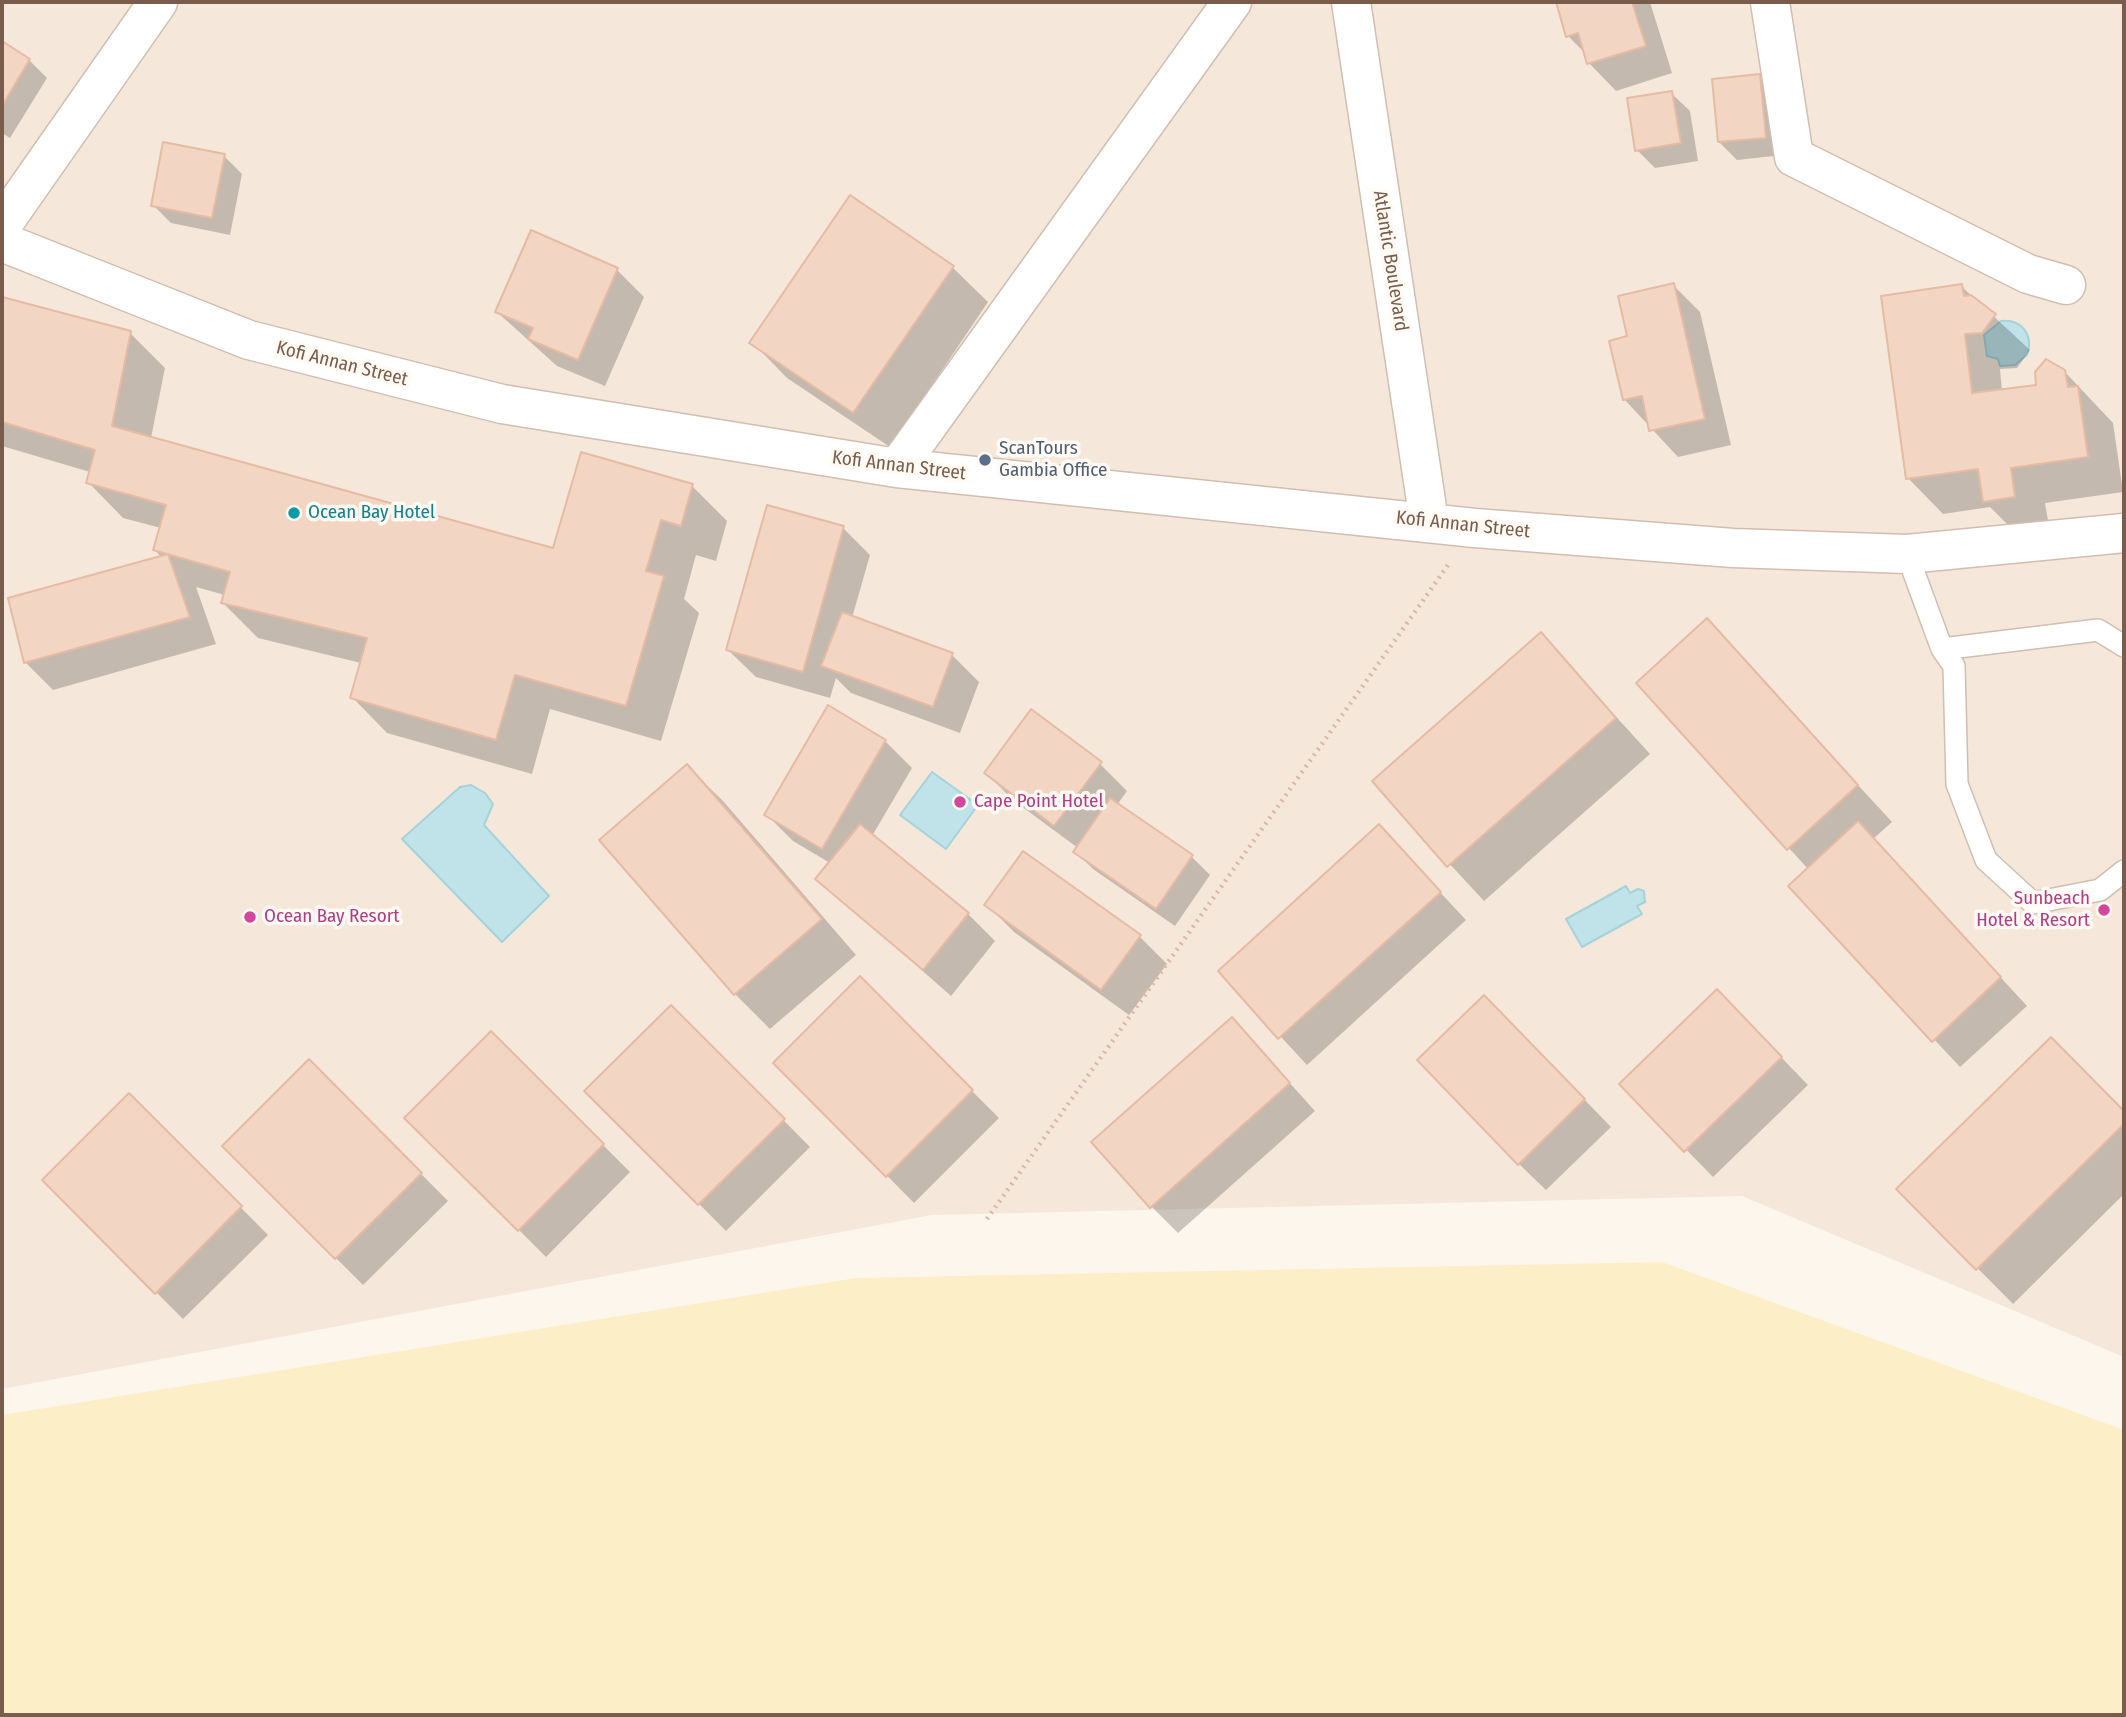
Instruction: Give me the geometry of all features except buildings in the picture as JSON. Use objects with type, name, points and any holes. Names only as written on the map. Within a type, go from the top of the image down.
[{"type":"street","points":[[2,225],[158,2]]},
{"type":"street","points":[[897,468],[1233,2]]},
{"type":"street","name":"Atlantic Boulevard","points":[[1350,2],[1429,521]]},
{"type":"street","points":[[1770,2],[1794,157],[2028,274],[2066,285]]},
{"type":"street","name":"Kofi Annan Street","points":[[2,242],[249,340],[489,401],[897,468],[1429,521],[1475,528],[1733,548],[1907,554],[2124,533]]},
{"type":"lane","points":[[1907,554],[1942,649],[1954,666],[1957,784],[1986,860],[2033,903],[2100,890],[2124,871]]},
{"type":"lane","points":[[1942,649],[2098,630],[2124,646]]},
{"type":"path","points":[[987,1219],[1475,528]]},
{"type":"shaded area","points":[[2,2],[2124,2],[2124,1357],[1742,1196],[932,1215],[2,1389]]},
{"type":"sand","points":[[1662,1262],[2124,1430],[2124,1715],[2,1715],[2,1415],[856,1278]]},
{"type":"water","points":[[2001,321],[2020,326],[2029,341],[2027,355],[2015,365],[2000,366],[1998,359],[1987,356],[1984,335]]},
{"type":"water","points":[[932,772],[978,805],[946,849],[900,815]]},
{"type":"water","points":[[471,785],[485,793],[493,804],[484,825],[549,896],[502,942],[402,839],[460,787]]},
{"type":"water","points":[[1626,886],[1630,893],[1638,889],[1644,891],[1645,902],[1637,906],[1642,914],[1582,947],[1566,919]]},
{"type":"place","name":"ScanTours Gambia Office","points":[[985,460]]},
{"type":"place","name":"Ocean Bay Hotel","points":[[294,513]]},
{"type":"place","name":"Cape Point Hotel","points":[[960,802]]},
{"type":"place","name":"Sunbeach Hotel & Resort","points":[[2104,910]]},
{"type":"place","name":"Ocean Bay Resort","points":[[250,917]]}]
